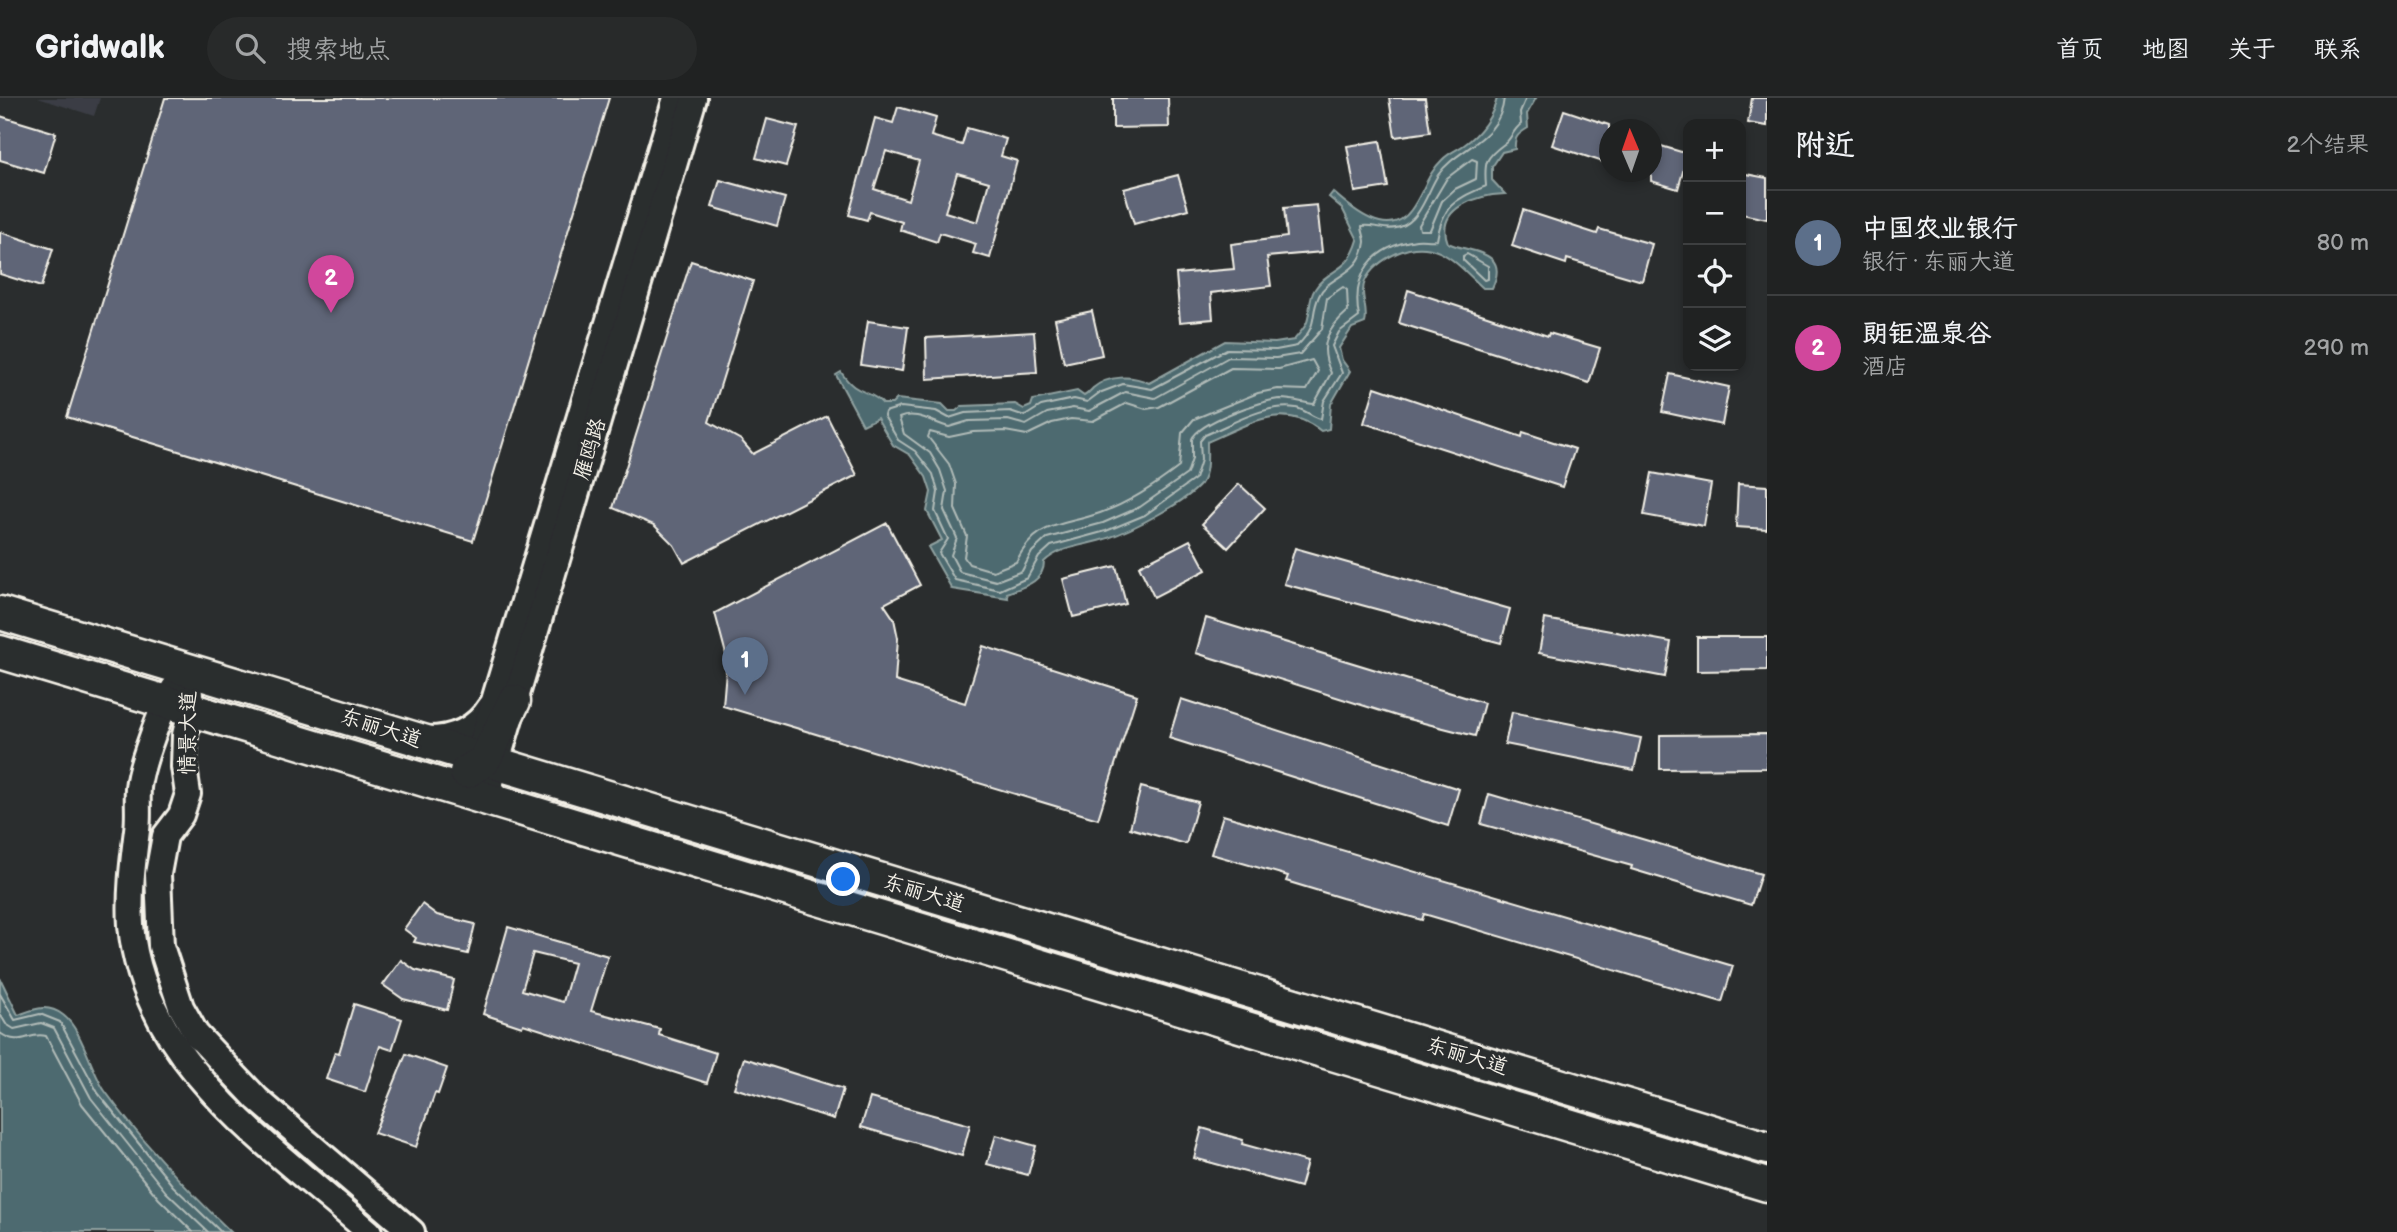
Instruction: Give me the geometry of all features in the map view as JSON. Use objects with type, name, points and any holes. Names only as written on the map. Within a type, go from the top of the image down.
[{"type":"highway","name":"东丽大道","points":[[0,613],[188,667],[411,738],[480,775],[1767,1185]]},
{"type":"highway","name":"东丽大道","points":[[0,652],[402,774],[480,775],[1767,1148]]},
{"type":"highway","points":[[480,775],[505,699]]},
{"type":"street","name":"雁鸥路","points":[[505,699],[676,98]]},
{"type":"street","name":"雁鸥路","points":[[505,699],[694,98]]},
{"type":"street","name":"情景大道","points":[[188,667],[178,706],[138,788],[138,823],[130,891],[131,928],[148,994],[179,1054],[220,1099],[369,1232]]},
{"type":"street","points":[[411,738],[440,739],[463,732],[505,699]]},
{"type":"street","name":"情景大道","points":[[178,706],[185,736],[188,794],[181,815],[165,836],[158,874],[161,946],[181,1007],[196,1034],[239,1080],[412,1232]]},
{"type":"street","points":[[220,1099],[239,1080]]},
{"type":"shaded area","points":[[38,98],[100,98],[94,116]]},
{"type":"water","points":[[1497,98],[1536,98],[1527,114],[1528,128],[1517,136],[1515,149],[1502,152],[1492,167],[1492,180],[1505,194],[1483,197],[1462,205],[1447,220],[1445,231],[1448,243],[1492,259],[1496,266],[1496,275],[1492,288],[1483,288],[1454,261],[1434,250],[1411,249],[1392,255],[1378,264],[1365,281],[1365,323],[1352,328],[1339,348],[1342,360],[1350,371],[1331,404],[1329,429],[1321,431],[1307,422],[1279,416],[1251,423],[1207,442],[1204,480],[1184,499],[1158,515],[1108,538],[1058,552],[1044,562],[1037,579],[1007,593],[1008,598],[952,589],[928,547],[942,540],[927,511],[931,492],[926,477],[910,455],[893,445],[877,418],[863,425],[836,375],[841,372],[852,385],[883,404],[892,404],[897,399],[942,404],[949,411],[956,411],[962,406],[1015,404],[1024,409],[1031,406],[1033,400],[1077,391],[1084,396],[1099,384],[1113,379],[1128,378],[1149,383],[1225,341],[1275,343],[1294,340],[1307,322],[1315,289],[1326,277],[1344,265],[1358,240],[1342,208],[1329,197],[1333,192],[1371,219],[1392,223],[1402,219],[1415,204],[1437,166],[1480,130],[1489,118]]},
{"type":"water","points":[[0,978],[18,1015],[46,1008],[57,1011],[70,1021],[100,1083],[119,1110],[197,1199],[231,1232],[0,1232]]},
{"type":"building","points":[[165,98],[609,98],[473,541],[67,417]]},
{"type":"building","points":[[1113,98],[1168,98],[1169,127],[1113,128]]},
{"type":"building","points":[[1389,98],[1425,98],[1430,132],[1395,137]]},
{"type":"building","points":[[1752,98],[1767,98],[1767,126],[1748,123]]},
{"type":"building","points":[[898,107],[936,118],[931,136],[962,145],[967,128],[1006,139],[1001,156],[1017,161],[990,258],[973,253],[976,244],[940,233],[937,242],[900,230],[902,222],[870,212],[867,220],[849,215],[875,118],[893,123]],"holes":[[[886,151],[919,161],[908,200],[874,189]],[[957,173],[989,182],[978,222],[945,212]]]},
{"type":"building","points":[[1564,110],[1599,122],[1599,161],[1552,145]]},
{"type":"building","points":[[0,116],[56,133],[44,173],[0,160]]},
{"type":"building","points":[[767,119],[798,127],[786,166],[756,158]]},
{"type":"building","points":[[1380,141],[1388,187],[1355,192],[1347,146]]},
{"type":"building","points":[[1662,146],[1683,153],[1683,172],[1678,189],[1654,182],[1662,182]]},
{"type":"building","points":[[1746,174],[1767,178],[1767,219],[1746,215]]},
{"type":"building","points":[[1178,175],[1188,209],[1134,224],[1124,189]]},
{"type":"building","points":[[720,180],[785,198],[777,226],[712,207]]},
{"type":"building","points":[[1317,205],[1322,252],[1267,257],[1271,286],[1211,293],[1213,319],[1180,322],[1176,274],[1234,269],[1231,244],[1287,237],[1284,208]]},
{"type":"building","points":[[1523,210],[1597,234],[1599,229],[1652,244],[1642,281],[1567,259],[1566,264],[1512,246]]},
{"type":"building","points":[[0,232],[53,249],[41,287],[0,274]]},
{"type":"building","points":[[691,261],[753,281],[709,422],[741,440],[753,454],[827,416],[857,475],[684,563],[674,545],[654,525],[613,508]]},
{"type":"building","points":[[1408,290],[1548,336],[1549,333],[1600,348],[1589,383],[1399,323]]},
{"type":"building","points":[[1092,311],[1102,355],[1064,363],[1055,319]]},
{"type":"building","points":[[868,321],[908,327],[902,371],[861,365]]},
{"type":"building","points":[[1034,332],[1037,372],[927,379],[926,338]]},
{"type":"building","points":[[1670,374],[1729,387],[1722,425],[1662,412]]},
{"type":"building","points":[[1375,387],[1522,437],[1523,432],[1575,449],[1562,487],[1364,423]]},
{"type":"building","points":[[1652,473],[1711,484],[1704,526],[1644,515]]},
{"type":"building","points":[[1239,484],[1265,508],[1228,548],[1202,524]]},
{"type":"building","points":[[1738,484],[1767,486],[1767,529],[1736,527]]},
{"type":"building","points":[[887,523],[920,585],[884,604],[894,619],[898,638],[895,681],[965,703],[983,646],[1137,695],[1098,819],[723,706],[727,658],[715,613]]},
{"type":"building","points":[[1190,540],[1206,570],[1154,597],[1139,566]]},
{"type":"building","points":[[1295,548],[1510,609],[1501,643],[1284,584]]},
{"type":"building","points":[[1116,566],[1126,604],[1073,617],[1063,579]]},
{"type":"building","points":[[1206,618],[1484,703],[1475,736],[1400,717],[1196,653]]},
{"type":"building","points":[[1545,619],[1671,642],[1665,677],[1539,653]]},
{"type":"building","points":[[1697,637],[1767,637],[1767,670],[1697,671]]},
{"type":"building","points":[[1181,699],[1459,789],[1448,826],[1169,738]]},
{"type":"building","points":[[1512,712],[1641,738],[1634,770],[1505,744]]},
{"type":"building","points":[[1767,734],[1767,768],[1660,769],[1660,735]]},
{"type":"building","points":[[1141,787],[1198,802],[1186,844],[1130,828]]},
{"type":"building","points":[[1489,794],[1761,874],[1751,905],[1631,869],[1632,866],[1481,824]]},
{"type":"building","points":[[1223,815],[1733,966],[1722,1002],[1424,914],[1422,920],[1342,898],[1286,881],[1288,876],[1211,854]]},
{"type":"building","points":[[422,904],[437,915],[475,924],[468,954],[414,942],[416,938],[404,929]]},
{"type":"building","points":[[508,927],[608,956],[591,1011],[660,1029],[659,1035],[716,1053],[707,1083],[523,1024],[522,1027],[483,1014]],"holes":[[[533,953],[574,963],[563,1002],[522,990]]]},
{"type":"building","points":[[401,960],[415,970],[454,980],[447,1010],[403,999],[383,985]]},
{"type":"building","points":[[354,1004],[402,1019],[392,1050],[380,1046],[365,1092],[326,1079],[335,1052],[339,1053]]},
{"type":"building","points":[[406,1054],[447,1068],[416,1147],[374,1133]]},
{"type":"building","points":[[744,1058],[843,1089],[834,1119],[734,1088]]},
{"type":"building","points":[[870,1098],[970,1125],[962,1156],[861,1127]]},
{"type":"building","points":[[1202,1128],[1243,1140],[1242,1144],[1307,1162],[1300,1187],[1194,1158]]},
{"type":"building","points":[[996,1135],[1036,1146],[1028,1175],[987,1164]]},
{"type":"place","name":"朗钜温泉谷","points":[[331,313]]},
{"type":"place","name":"中国农业银行","points":[[745,695]]}]
